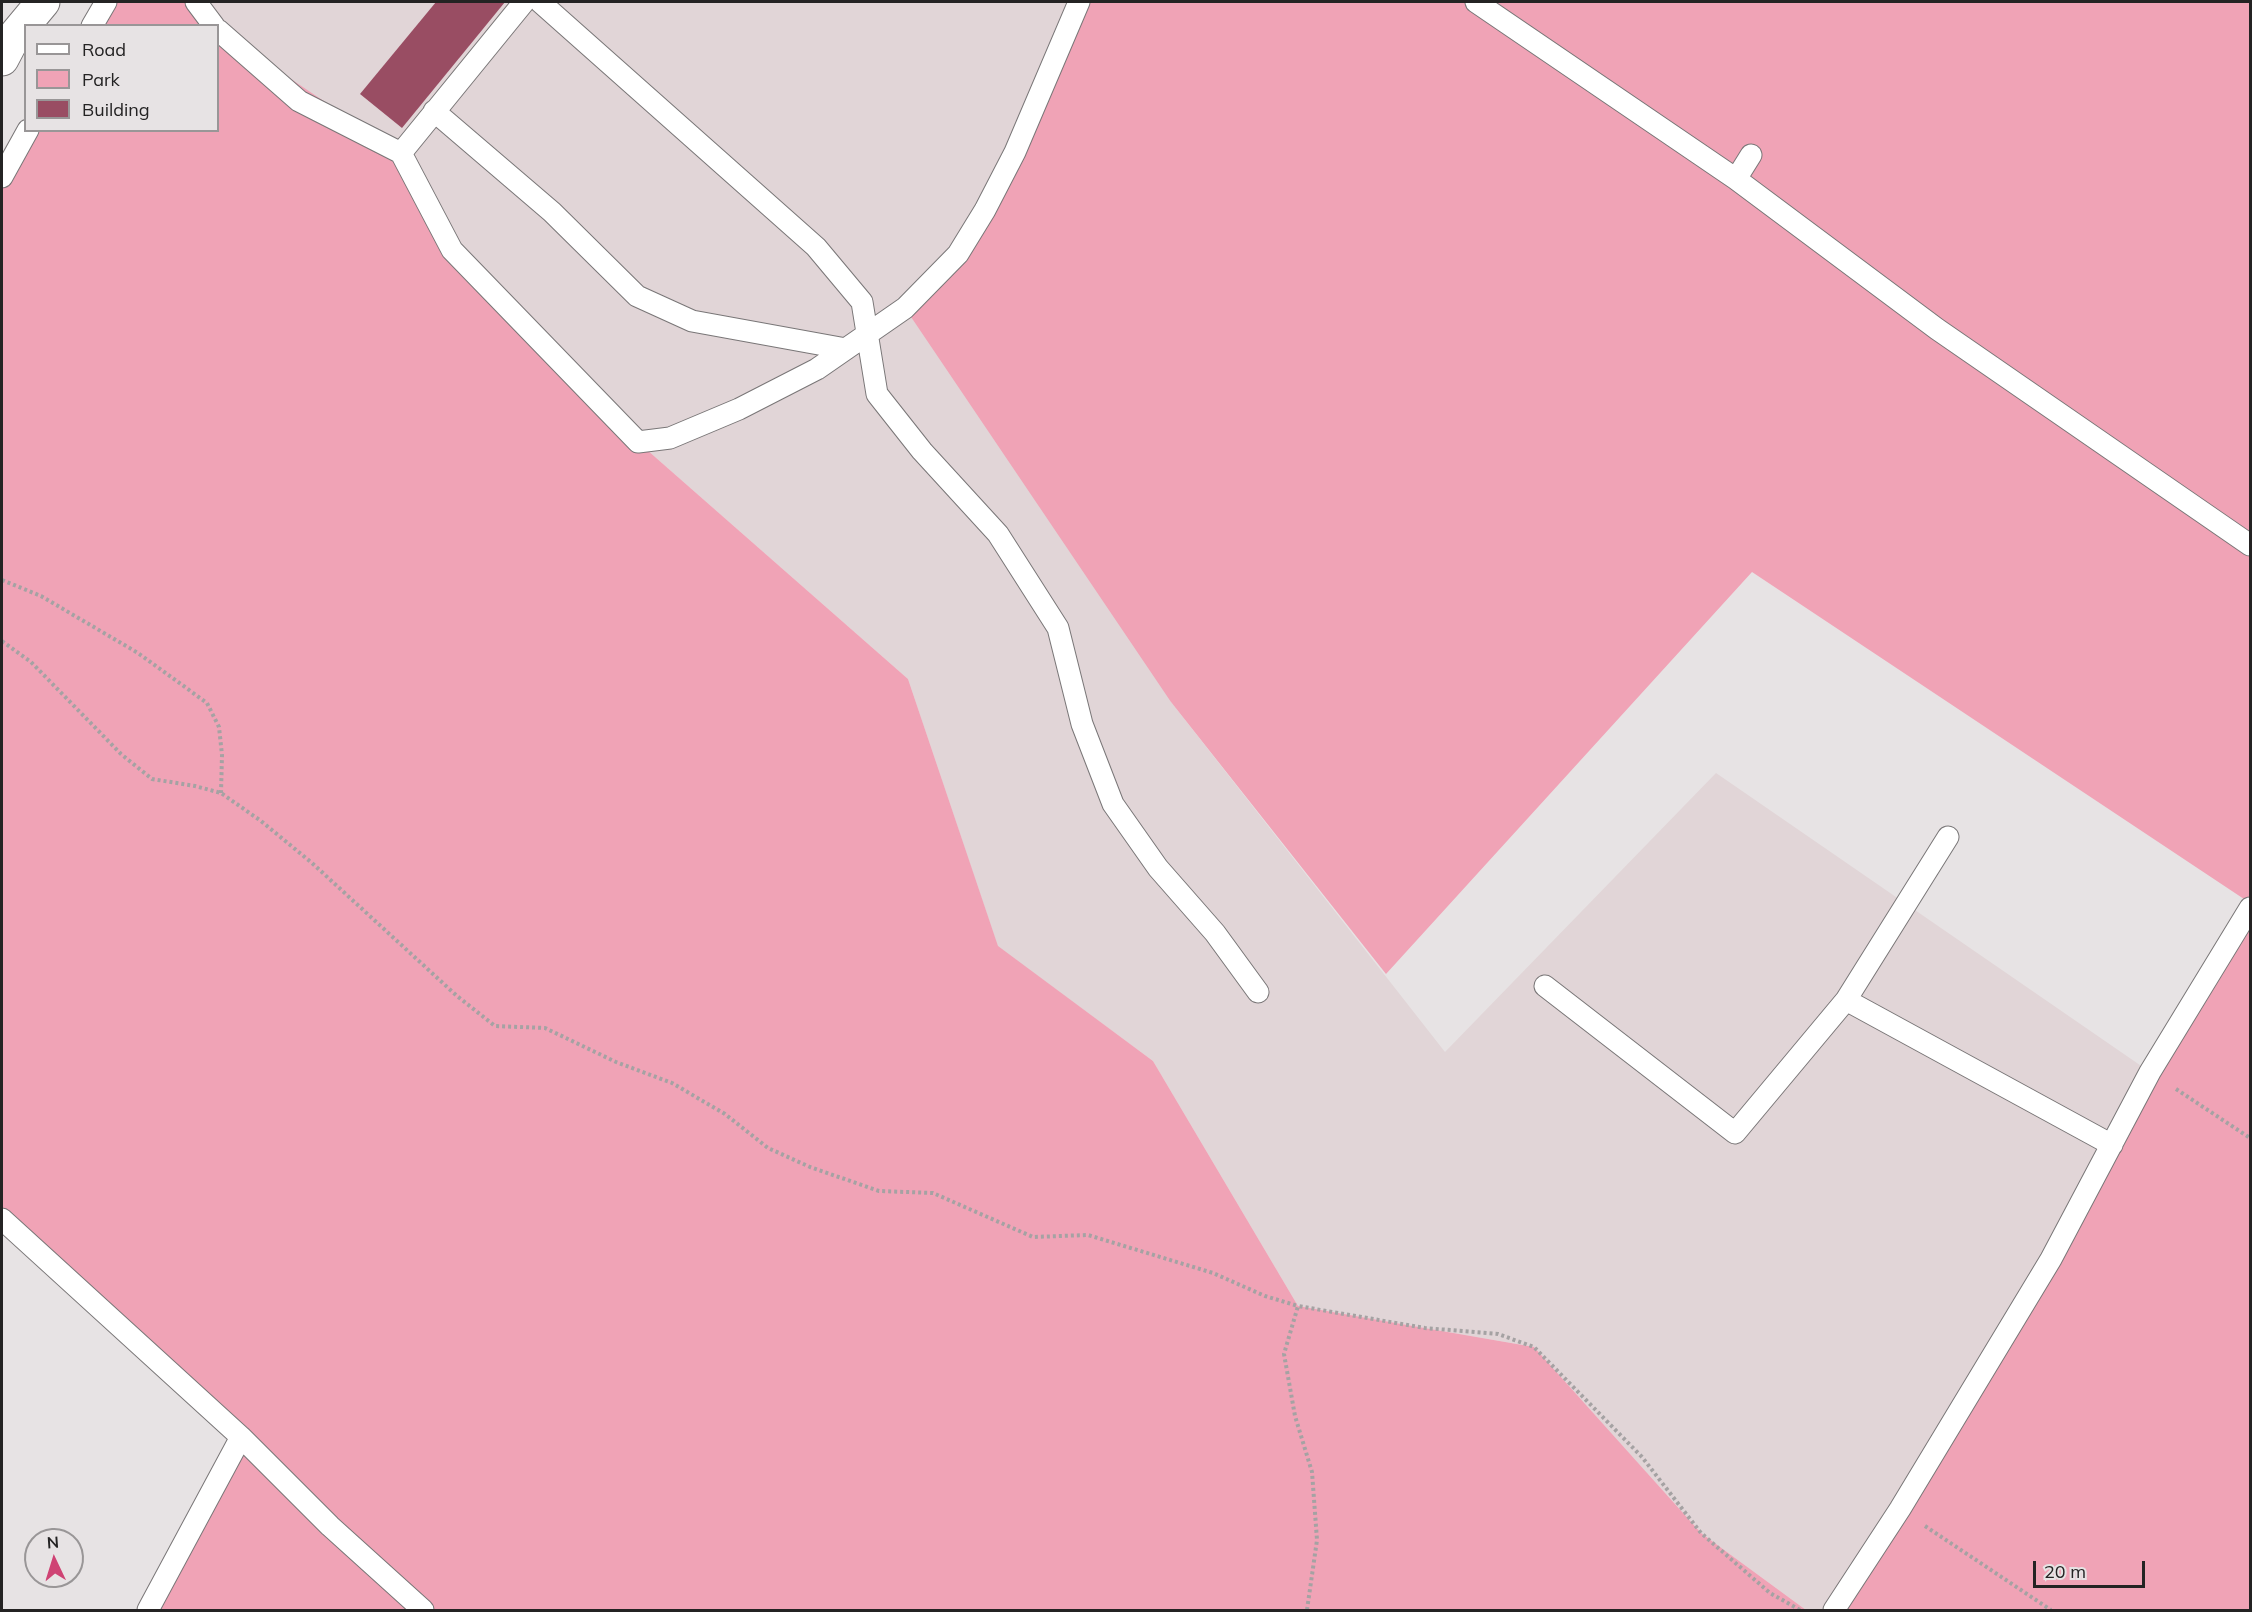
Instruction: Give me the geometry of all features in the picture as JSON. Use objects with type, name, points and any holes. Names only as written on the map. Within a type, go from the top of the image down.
[{"type":"street","points":[[25,24],[43,2]]},
{"type":"street","points":[[2,59],[13,38],[24,25]]},
{"type":"lane","points":[[93,24],[106,2]]},
{"type":"lane","points":[[196,2],[212,24]]},
{"type":"lane","points":[[401,153],[524,2]]},
{"type":"lane","points":[[540,2],[816,247],[862,302],[876,394],[922,451],[998,534],[1058,628],[1082,724],[1113,804],[1158,868],[1215,933],[1258,992]]},
{"type":"lane","points":[[219,31],[299,101],[401,153],[452,250],[638,442],[670,438],[739,410],[817,369],[905,308],[958,254],[985,210],[1014,152],[1079,2]]},
{"type":"lane","points":[[1476,2],[1736,179],[1938,329],[2250,545]]},
{"type":"lane","points":[[434,111],[552,212],[637,296],[692,321],[846,349]]},
{"type":"lane","points":[[2,177],[27,132]]},
{"type":"lane","points":[[1736,179],[1751,155]]},
{"type":"lane","points":[[1545,986],[1735,1133],[1846,1000],[1948,837]]},
{"type":"lane","points":[[1834,1611],[1900,1509],[2051,1259],[2150,1072],[2250,908]]},
{"type":"lane","points":[[1846,1000],[2112,1145]]},
{"type":"lane","points":[[2,1219],[242,1437],[330,1526],[423,1611]]},
{"type":"lane","points":[[148,1611],[242,1437]]},
{"type":"path","points":[[2,580],[41,596],[121,642],[177,679],[207,703],[219,727],[222,755],[221,793]]},
{"type":"path","points":[[2,641],[31,662],[121,754],[153,779],[221,793],[261,820],[312,863],[425,968],[495,1026],[545,1028],[616,1062],[672,1083],[725,1114],[768,1148],[810,1167],[879,1191],[933,1193],[1033,1237],[1089,1235],[1213,1273],[1265,1296],[1298,1306],[1425,1328],[1498,1334],[1534,1347],[1642,1457],[1701,1533],[1770,1593],[1800,1611]]},
{"type":"path","points":[[2150,1072],[2250,1138]]},
{"type":"path","points":[[1298,1306],[1284,1354],[1295,1416],[1312,1472],[1317,1540],[1307,1611]]},
{"type":"path","points":[[1900,1509],[2051,1611]]},
{"type":"shaded area","points":[[190,2],[1081,2],[1171,702],[1445,1052],[1716,773],[2150,1072],[1833,1610],[1806,1610],[1701,1533],[1534,1347],[1298,1306],[1153,1061],[998,947],[908,679],[638,442],[219,30],[219,24],[212,24]]},
{"type":"green space","points":[[106,2],[190,2],[211,24],[93,24]]},
{"type":"green space","points":[[1081,2],[2250,2],[2250,903],[1752,572],[1386,974],[1171,702],[905,308],[985,210]]},
{"type":"green space","points":[[219,31],[401,153],[452,250],[638,442],[908,679],[998,946],[1153,1061],[1298,1306],[1534,1347],[1701,1533],[1806,1610],[148,1610],[241,1437],[2,1219],[2,177],[27,132],[219,132]]},
{"type":"green space","points":[[2250,909],[2250,1610],[1834,1610]]},
{"type":"building","points":[[436,2],[505,2],[402,128],[360,94]]}]
